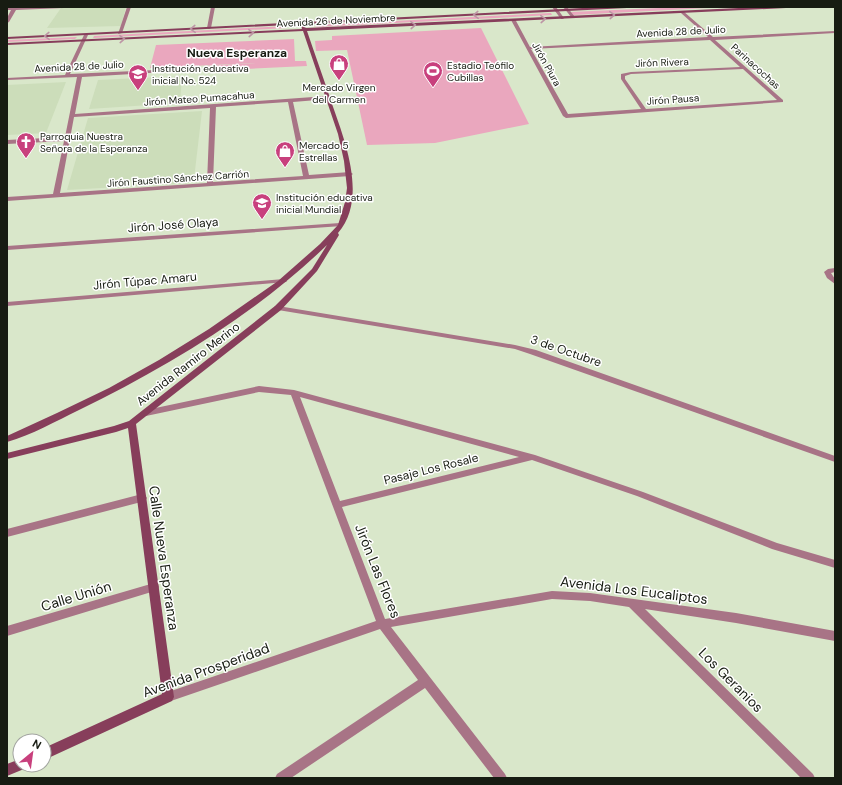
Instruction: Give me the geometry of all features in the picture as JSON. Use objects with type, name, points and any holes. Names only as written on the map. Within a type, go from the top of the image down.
[{"type":"main road","name":"Avenida 26 de Noviembre","points":[[7,44],[83,41],[303,27],[566,8],[627,7]]},
{"type":"main road","name":"Avenida 26 de Noviembre","points":[[7,38],[209,28],[303,27],[513,20],[786,7]]},
{"type":"main road","name":"Avenida Ramiro Merino","points":[[7,456],[116,430],[132,423],[278,308],[315,270],[326,254],[340,225],[348,203],[350,174],[345,150],[303,27]]},
{"type":"main road","name":"Avenida Ramiro Merino","points":[[7,439],[66,414],[129,382],[233,318],[257,302],[284,280],[316,252],[340,225]]},
{"type":"main road","name":"Calle Nueva Esperanza","points":[[132,423],[168,697]]},
{"type":"main road","name":"Avenida Prosperidad","points":[[52,750],[168,697]]},
{"type":"street","points":[[7,9],[64,7]]},
{"type":"street","points":[[120,33],[129,7]]},
{"type":"street","points":[[209,28],[213,7]]},
{"type":"street","points":[[7,22],[15,8]]},
{"type":"street","points":[[566,8],[574,17]]},
{"type":"street","points":[[555,9],[562,18]]},
{"type":"street","name":"Parinacochas","points":[[682,12],[781,101]]},
{"type":"street","name":"Jirón Piura","points":[[513,20],[566,116]]},
{"type":"street","name":"Avenida 28 de Julio","points":[[528,48],[835,32]]},
{"type":"street","points":[[67,76],[86,35]]},
{"type":"street","name":"Jirón Rivera","points":[[644,110],[623,79],[623,75],[631,73],[744,68]]},
{"type":"street","name":"Avenida 28 de Julio","points":[[7,79],[199,69]]},
{"type":"street","points":[[56,196],[80,75]]},
{"type":"street","name":"Jirón Mateo Pumacahua","points":[[72,116],[328,98]]},
{"type":"street","points":[[290,101],[306,178]]},
{"type":"street","name":"Jirón Pausa","points":[[566,116],[781,101]]},
{"type":"street","points":[[210,184],[213,106]]},
{"type":"street","points":[[7,142],[67,139]]},
{"type":"street","name":"Jirón Faustino Sánchez Carrión","points":[[7,199],[350,174]]},
{"type":"street","name":"Jirón José Olaya","points":[[7,248],[340,225]]},
{"type":"street","points":[[835,270],[830,270],[827,272],[829,277],[835,282]]},
{"type":"street","name":"Jirón Túpac Amaru","points":[[7,304],[284,280]]},
{"type":"street","name":"3 de Octubre","points":[[278,308],[515,347],[533,352],[835,459]]},
{"type":"street","points":[[146,413],[259,389],[294,393],[532,457],[640,494],[775,546],[835,564]]},
{"type":"street","name":"Jirón Las Flores","points":[[294,393],[382,624],[501,778]]},
{"type":"street","name":"Pasaje Los Rosale","points":[[336,505],[532,457]]},
{"type":"street","points":[[7,533],[142,498]]},
{"type":"street","name":"Calle Unión","points":[[7,631],[154,587]]},
{"type":"street","name":"Avenida Los Eucaliptos","points":[[382,624],[552,595],[590,597],[736,618],[835,636]]},
{"type":"street","name":"Los Geranios","points":[[632,603],[809,778]]},
{"type":"street","name":"Avenida Prosperidad","points":[[168,697],[382,624]]},
{"type":"street","points":[[281,778],[426,681]]},
{"type":"shaded area","points":[[126,7],[121,26],[47,28],[61,8]]},
{"type":"shaded area","points":[[681,7],[726,7],[573,15],[571,12]]},
{"type":"shaded area","points":[[551,13],[552,15],[316,27],[316,25]]},
{"type":"shaded area","points":[[287,26],[287,28],[93,38],[94,36]]},
{"type":"shaded area","name":"Estadio Teófilo Cubillas","points":[[481,28],[529,124],[435,143],[367,145],[347,50],[316,51],[315,41],[332,40],[332,36]]},
{"type":"shaded area","points":[[77,37],[75,39],[7,42],[7,40]]},
{"type":"shaded area","points":[[294,39],[295,61],[306,61],[307,66],[204,71],[204,66],[258,63],[150,68],[156,45]]},
{"type":"shaded area","name":"Institución educativa inicial No. 524","points":[[182,76],[180,103],[89,109],[98,80]]},
{"type":"shaded area","points":[[66,82],[46,133],[7,135],[7,85]]},
{"type":"shaded area","points":[[202,111],[194,179],[188,183],[67,190],[88,118]]},
{"type":"place","name":"Mercado Virgen del Carmen","points":[[339,81]]},
{"type":"place","name":"Estadio Teófilo Cubillas","points":[[433,88]]},
{"type":"place","name":"Institución educativa inicial No. 524","points":[[138,91]]},
{"type":"place","name":"Parroquia Nuestra Señora de la Esperanza","points":[[26,159]]},
{"type":"place","name":"Mercado 5 Estrellas","points":[[285,168]]},
{"type":"place","name":"Institución educativa inicial Mundial","points":[[262,220]]},
{"type":"district","name":"Nueva Esperanza","points":[[237,53]]}]
